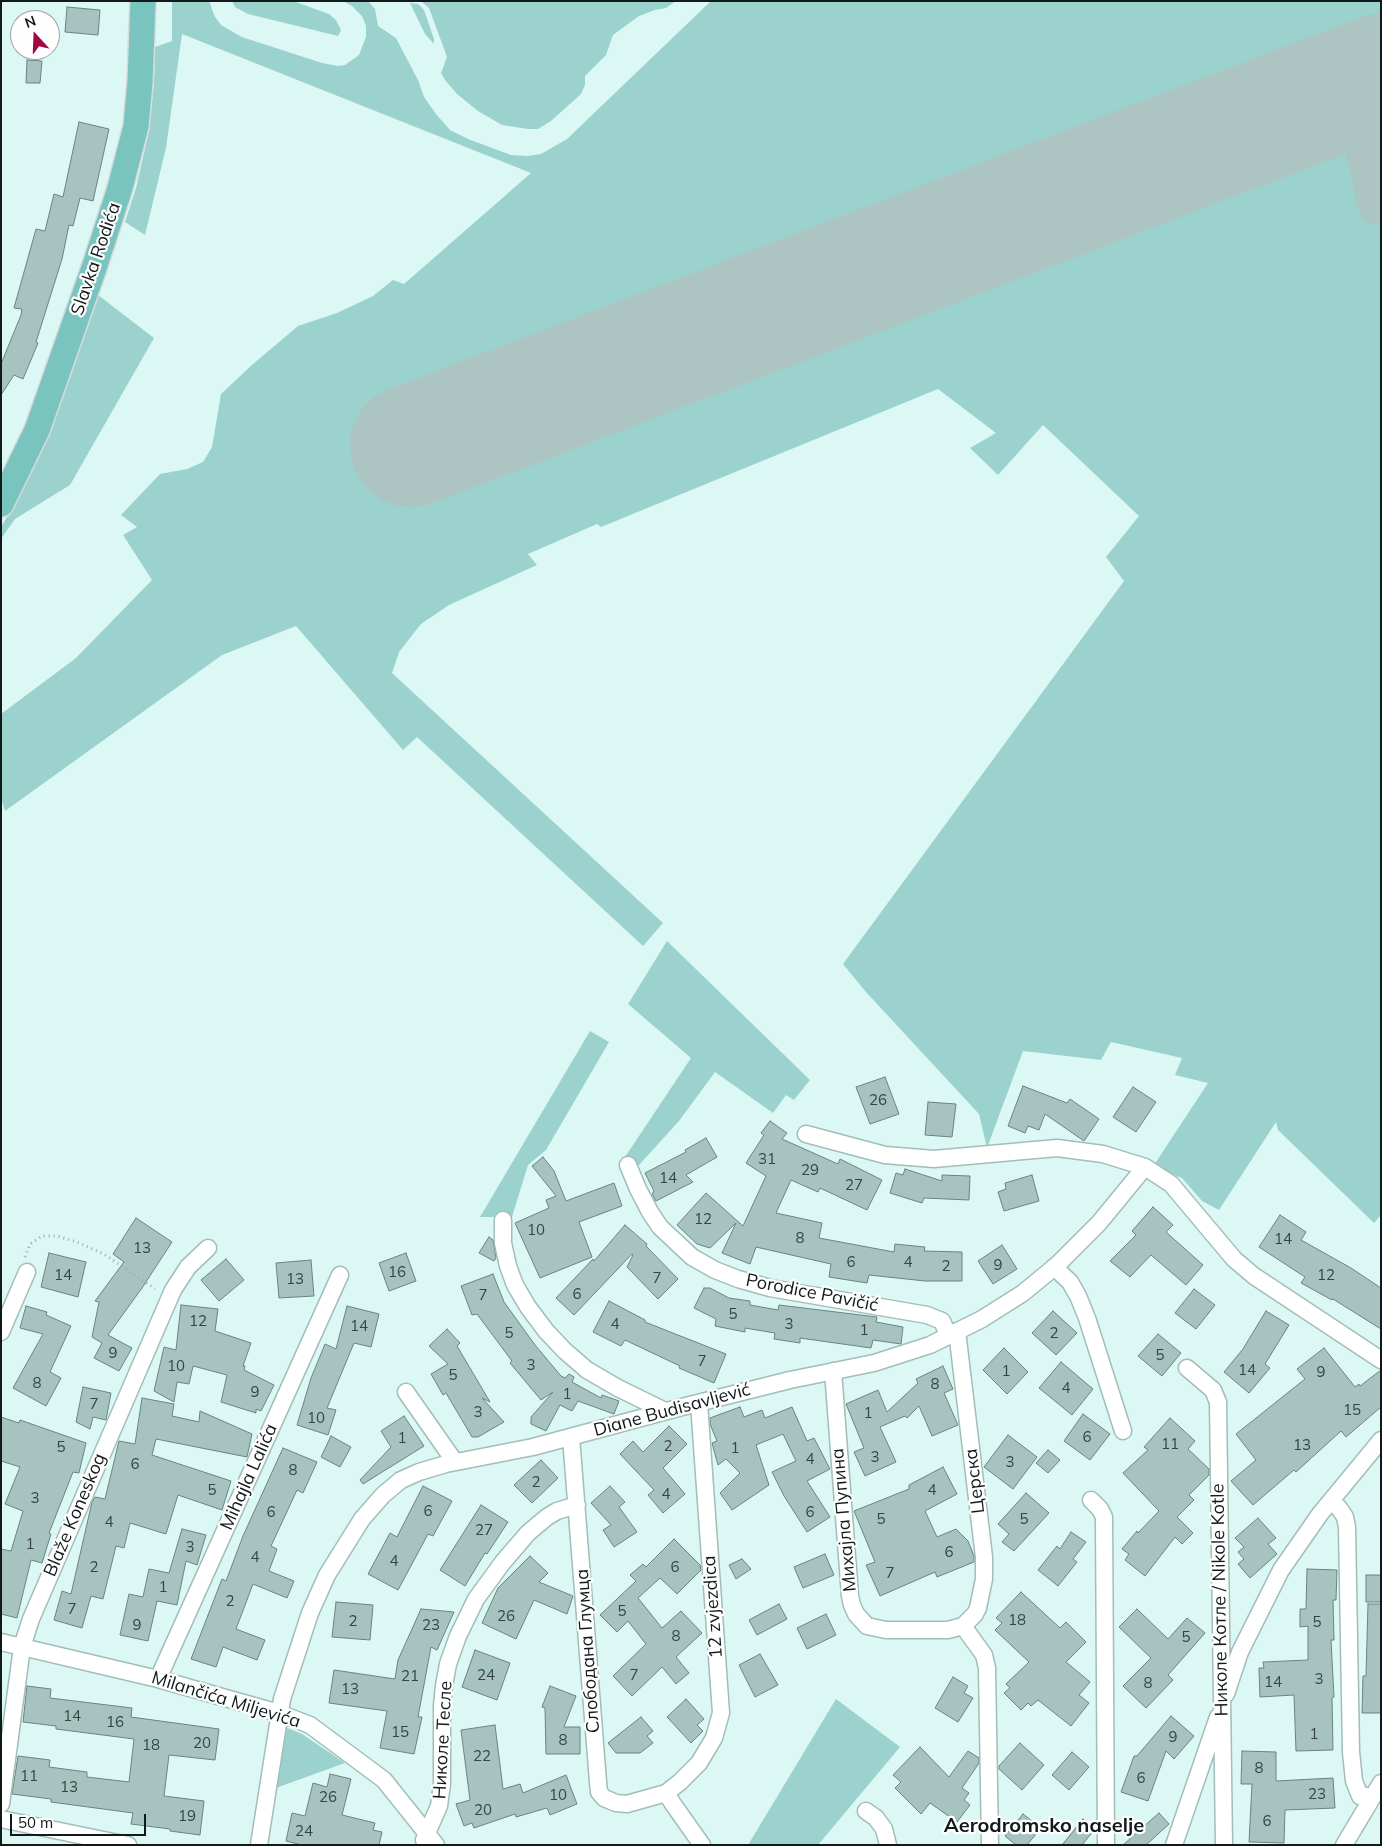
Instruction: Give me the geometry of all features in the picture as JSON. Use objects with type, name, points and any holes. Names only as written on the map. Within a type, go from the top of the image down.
[{"type":"main road","name":"Slavka Rodića","points":[[1,504],[37,430],[120,188],[136,126],[144,1]]},
{"type":"street","points":[[806,1134],[885,1155],[934,1159],[1057,1148],[1103,1154],[1145,1168],[1171,1184],[1234,1259],[1254,1276],[1381,1360]]},
{"type":"street","name":"Porodice Pavičić","points":[[628,1165],[646,1204],[660,1227],[692,1257],[715,1270],[770,1288],[927,1315],[942,1321],[953,1333]]},
{"type":"street","name":"Diane Budisavljević","points":[[259,1845],[282,1699],[310,1613],[327,1575],[362,1519],[382,1495],[401,1480],[419,1472],[455,1462],[533,1447],[665,1411],[790,1380],[874,1363],[930,1345],[982,1318],[1023,1293],[1054,1268],[1100,1223],[1145,1168]]},
{"type":"street","points":[[503,1220],[503,1243],[515,1285],[528,1307],[546,1331],[587,1370],[618,1388],[665,1411]]},
{"type":"street","name":"Blaže Koneskog","points":[[1,1804],[22,1647],[30,1619],[169,1298],[188,1267],[208,1248]]},
{"type":"street","points":[[1054,1268],[1070,1282],[1078,1296],[1087,1318],[1123,1431]]},
{"type":"street","points":[[1,1332],[27,1272]]},
{"type":"street","name":"Mihajla Lalića","points":[[158,1679],[340,1275]]},
{"type":"street","name":"Церска","points":[[953,1333],[984,1557],[983,1586],[978,1608],[975,1614],[963,1626]]},
{"type":"street","name":"Николе Котле / Nikole Kotle","points":[[1187,1368],[1213,1390],[1218,1402],[1224,1845]]},
{"type":"street","name":"Михајла Пупина","points":[[832,1371],[850,1596],[856,1614],[867,1626],[886,1630],[948,1630],[963,1626]]},
{"type":"street","points":[[406,1392],[455,1462]]},
{"type":"street","name":"12 zvjezdica","points":[[666,1793],[699,1763],[714,1738],[721,1712],[699,1403]]},
{"type":"street","name":"Слободана Глумца","points":[[571,1437],[599,1792],[604,1798],[616,1803],[627,1804],[666,1793]]},
{"type":"street","points":[[1174,1845],[1240,1652],[1281,1570],[1331,1501],[1381,1440]]},
{"type":"street","points":[[1091,1500],[1100,1509],[1104,1517],[1106,1845]]},
{"type":"street","points":[[1331,1501],[1339,1508],[1347,1527],[1351,1752],[1354,1782],[1360,1796],[1377,1790]]},
{"type":"street","name":"Николе Тесле","points":[[428,1840],[439,1806],[442,1784],[442,1706],[444,1686],[448,1664],[458,1636],[476,1599],[503,1562],[528,1533],[557,1511],[577,1505]]},
{"type":"street","points":[[963,1626],[984,1655],[987,1668],[990,1845]]},
{"type":"street","name":"Milančića Miljevića","points":[[1,1642],[158,1679],[279,1713],[310,1725],[384,1780],[428,1840]]},
{"type":"street","points":[[1344,1845],[1377,1790]]},
{"type":"street","points":[[666,1793],[702,1845]]},
{"type":"street","points":[[866,1811],[876,1818],[884,1829],[888,1845]]},
{"type":"street","points":[[1,1819],[128,1845]]},
{"type":"path","points":[[27,1272],[25,1254],[30,1244],[42,1236],[57,1236],[77,1242],[104,1254],[169,1298]]},
{"type":"shaded area","points":[[172,1],[209,1],[215,17],[221,25],[242,37],[322,63],[338,66],[345,65],[359,55],[366,37],[366,26],[362,16],[352,6],[343,1],[368,1],[375,9],[378,26],[396,38],[418,80],[424,97],[450,130],[468,139],[511,155],[527,156],[541,154],[567,139],[711,1],[1381,1],[1381,1215],[1374,1223],[1278,1130],[1276,1122],[1219,1210],[1202,1201],[1182,1178],[1168,1172],[1150,1171],[1208,1083],[1175,1075],[1182,1058],[1111,1042],[1101,1060],[1023,1051],[987,1148],[979,1114],[865,991],[843,964],[1124,581],[1106,557],[1139,516],[1043,425],[998,475],[970,448],[996,433],[938,389],[601,527],[597,524],[528,554],[537,565],[449,605],[421,624],[399,652],[392,673],[663,923],[643,946],[417,737],[403,750],[296,626],[222,655],[5,811],[1,798],[1,714],[76,658],[152,580],[123,535],[137,527],[121,515],[160,474],[187,469],[203,462],[212,447],[221,394],[298,326],[337,313],[373,296],[393,280],[404,284],[531,173],[182,34],[166,148],[145,235],[125,222],[136,188],[149,131],[155,47],[172,41]]},
{"type":"shaded area","points":[[232,1],[293,1],[329,14],[336,20],[341,30],[338,36],[248,14],[235,7]]},
{"type":"shaded area","points":[[421,1],[676,1],[666,8],[639,16],[613,35],[606,55],[585,76],[585,85],[581,94],[551,121],[538,129],[528,129],[502,125],[478,111],[457,94],[445,80],[441,73],[447,57],[429,8]]},
{"type":"shaded area","points":[[410,3],[418,4],[424,10],[434,44],[425,34]]},
{"type":"shaded area","points":[[98,295],[154,338],[70,485],[15,519],[1,539],[1,527],[16,502],[64,388]]},
{"type":"shaded area","points":[[667,941],[810,1080],[794,1100],[786,1095],[773,1113],[715,1072],[679,1121],[639,1165],[619,1166],[691,1058],[628,1004]]},
{"type":"shaded area","points":[[590,1031],[609,1042],[546,1150],[528,1165],[511,1220],[499,1217],[480,1217]]},
{"type":"shaded area","points":[[836,1699],[900,1747],[818,1845],[748,1845]]},
{"type":"shaded area","points":[[285,1727],[302,1734],[345,1763],[273,1789]]},
{"type":"building","points":[[67,7],[100,10],[98,35],[65,32]]},
{"type":"building","points":[[27,60],[42,61],[40,83],[26,83]]},
{"type":"building","points":[[79,122],[109,129],[93,201],[80,198],[73,226],[69,225],[62,259],[36,342],[38,343],[23,379],[14,375],[1,395],[1,364],[21,315],[22,309],[14,308],[36,229],[45,231],[54,194],[63,197]]},
{"type":"building","points":[[885,1077],[899,1114],[870,1124],[856,1087]]},
{"type":"building","points":[[1023,1086],[1067,1103],[1070,1099],[1099,1119],[1084,1141],[1045,1114],[1039,1130],[1028,1126],[1025,1133],[1008,1126]]},
{"type":"building","points":[[1133,1087],[1156,1102],[1136,1132],[1113,1117]]},
{"type":"building","points":[[928,1102],[956,1104],[952,1137],[925,1135]]},
{"type":"building","points":[[770,1121],[787,1133],[782,1139],[838,1164],[840,1159],[882,1180],[867,1210],[820,1188],[818,1192],[791,1180],[776,1213],[822,1223],[819,1238],[894,1252],[895,1244],[925,1247],[924,1251],[962,1252],[962,1281],[925,1281],[869,1275],[867,1283],[829,1277],[831,1264],[756,1247],[750,1264],[722,1253],[736,1223],[710,1248],[697,1244],[677,1225],[706,1193],[743,1226],[766,1176],[746,1163],[764,1135],[761,1133]]},
{"type":"building","points":[[706,1138],[717,1157],[686,1175],[693,1182],[656,1201],[652,1194],[654,1191],[645,1173],[686,1152],[685,1150]]},
{"type":"building","points":[[543,1157],[554,1171],[566,1201],[614,1183],[622,1206],[579,1222],[592,1257],[540,1278],[515,1223],[549,1208],[546,1200],[556,1196],[532,1166]]},
{"type":"building","points":[[905,1169],[942,1181],[942,1175],[970,1176],[969,1200],[924,1198],[922,1203],[890,1193],[896,1173],[903,1175]]},
{"type":"building","points":[[1032,1175],[1039,1201],[1004,1211],[998,1192],[1006,1189],[1005,1183]]},
{"type":"building","points":[[1153,1207],[1173,1225],[1166,1232],[1203,1265],[1186,1285],[1151,1255],[1130,1277],[1110,1261],[1136,1235],[1132,1231]]},
{"type":"building","points":[[1280,1215],[1306,1232],[1301,1240],[1351,1268],[1381,1288],[1381,1329],[1333,1299],[1301,1283],[1305,1277],[1259,1247]]},
{"type":"building","points":[[136,1218],[172,1242],[108,1335],[132,1348],[119,1371],[94,1358],[102,1343],[92,1337],[99,1302],[95,1301],[124,1262],[113,1254]]},
{"type":"building","points":[[625,1225],[647,1244],[646,1246],[678,1279],[658,1299],[627,1267],[632,1254],[574,1315],[556,1298],[593,1259],[594,1261]]},
{"type":"building","points":[[489,1237],[493,1240],[496,1258],[494,1261],[479,1253]]},
{"type":"building","points":[[1002,1245],[1017,1269],[993,1284],[978,1261]]},
{"type":"building","points":[[49,1253],[86,1262],[78,1297],[41,1287]]},
{"type":"building","points":[[406,1253],[416,1281],[389,1291],[379,1263]]},
{"type":"building","points":[[226,1259],[244,1280],[219,1301],[201,1280]]},
{"type":"building","points":[[311,1260],[314,1296],[279,1298],[276,1263]]},
{"type":"building","points":[[493,1274],[504,1302],[535,1345],[561,1376],[565,1378],[569,1374],[574,1377],[572,1382],[601,1398],[602,1395],[619,1401],[614,1414],[578,1401],[572,1411],[560,1405],[546,1431],[531,1424],[531,1417],[553,1392],[541,1400],[510,1363],[512,1361],[477,1314],[472,1315],[461,1286]]},
{"type":"building","points":[[704,1288],[710,1288],[729,1298],[750,1301],[750,1305],[778,1310],[779,1305],[877,1317],[876,1322],[903,1327],[901,1344],[873,1340],[871,1348],[800,1338],[800,1343],[774,1339],[775,1333],[745,1328],[745,1332],[715,1326],[716,1319],[694,1308]]},
{"type":"building","points":[[1194,1289],[1215,1305],[1196,1329],[1175,1313]]},
{"type":"building","points":[[609,1301],[645,1320],[645,1322],[726,1354],[714,1383],[679,1368],[680,1366],[625,1340],[621,1346],[593,1332]]},
{"type":"building","points":[[181,1305],[218,1309],[215,1331],[251,1343],[243,1366],[245,1366],[244,1370],[274,1385],[261,1411],[256,1409],[256,1413],[221,1402],[227,1375],[193,1366],[189,1384],[177,1382],[174,1402],[154,1391],[164,1347],[176,1350]]},
{"type":"building","points":[[26,1306],[47,1312],[46,1315],[71,1326],[50,1372],[61,1378],[46,1406],[13,1388],[43,1334],[20,1328]]},
{"type":"building","points":[[347,1306],[379,1314],[371,1347],[354,1343],[327,1408],[336,1410],[328,1435],[297,1425],[311,1378],[325,1344],[336,1349]]},
{"type":"building","points":[[1053,1311],[1077,1333],[1056,1355],[1032,1333]]},
{"type":"building","points":[[1266,1311],[1289,1325],[1265,1364],[1270,1368],[1249,1393],[1224,1372],[1243,1349]]},
{"type":"building","points":[[447,1329],[460,1343],[457,1346],[490,1402],[482,1398],[504,1422],[478,1437],[472,1437],[446,1393],[443,1395],[431,1374],[448,1364],[429,1346]]},
{"type":"building","points":[[1158,1334],[1181,1353],[1162,1376],[1138,1356]]},
{"type":"building","points":[[1004,1348],[1028,1372],[1007,1394],[983,1370]]},
{"type":"building","points":[[1324,1348],[1355,1387],[1359,1384],[1360,1386],[1381,1370],[1381,1407],[1346,1437],[1341,1431],[1296,1472],[1294,1470],[1253,1505],[1231,1481],[1256,1460],[1236,1434],[1305,1379],[1297,1369]]},
{"type":"building","points":[[1061,1362],[1093,1389],[1072,1415],[1039,1388]]},
{"type":"building","points":[[943,1366],[953,1389],[944,1393],[958,1425],[932,1436],[919,1406],[907,1418],[905,1416],[880,1427],[896,1462],[865,1476],[854,1452],[864,1448],[846,1404],[878,1390],[887,1412],[918,1383],[916,1379]]},
{"type":"building","points":[[83,1387],[111,1393],[106,1420],[93,1417],[90,1429],[76,1422]]},
{"type":"building","points":[[142,1398],[174,1404],[172,1416],[199,1422],[200,1411],[252,1434],[247,1457],[156,1439],[152,1455],[231,1481],[222,1510],[178,1495],[166,1534],[130,1523],[124,1548],[116,1546],[103,1599],[91,1596],[82,1628],[54,1620],[62,1591],[71,1594],[92,1502],[95,1497],[105,1499],[119,1441],[135,1444]]},
{"type":"building","points":[[740,1407],[744,1417],[762,1410],[765,1418],[792,1407],[807,1441],[814,1438],[830,1469],[807,1481],[830,1517],[807,1532],[784,1496],[772,1472],[796,1461],[783,1434],[756,1445],[769,1485],[732,1510],[720,1493],[740,1473],[726,1459],[718,1465],[712,1443],[717,1441],[710,1424],[710,1418]]},
{"type":"building","points":[[1083,1414],[1110,1434],[1090,1460],[1064,1441]]},
{"type":"building","points":[[404,1416],[424,1446],[363,1484],[360,1480],[391,1447],[381,1431]]},
{"type":"building","points":[[1,1417],[19,1423],[20,1420],[86,1443],[79,1473],[73,1472],[49,1533],[51,1534],[42,1563],[31,1560],[17,1618],[1,1614],[1,1549],[11,1551],[23,1511],[5,1504],[20,1467],[1,1461]]},
{"type":"building","points":[[1170,1418],[1195,1441],[1188,1449],[1209,1469],[1209,1475],[1189,1495],[1194,1500],[1177,1517],[1193,1533],[1182,1544],[1175,1537],[1145,1576],[1125,1560],[1129,1554],[1122,1549],[1137,1531],[1138,1533],[1159,1511],[1123,1473],[1148,1450],[1144,1447]]},
{"type":"building","points":[[669,1426],[687,1444],[663,1468],[685,1494],[663,1513],[648,1495],[654,1490],[620,1454],[633,1441],[643,1452]]},
{"type":"building","points":[[1008,1435],[1037,1457],[1013,1489],[984,1467]]},
{"type":"building","points":[[331,1436],[351,1447],[340,1467],[321,1457]]},
{"type":"building","points":[[283,1448],[317,1462],[303,1493],[297,1490],[271,1546],[277,1549],[269,1571],[294,1581],[287,1598],[253,1584],[236,1629],[265,1640],[257,1660],[223,1647],[216,1667],[191,1659],[222,1579],[226,1581],[243,1536]]},
{"type":"building","points":[[1048,1450],[1060,1460],[1048,1473],[1036,1463]]},
{"type":"building","points":[[541,1460],[558,1478],[532,1503],[514,1485]]},
{"type":"building","points":[[943,1467],[957,1494],[925,1511],[937,1537],[956,1529],[968,1541],[974,1556],[974,1562],[937,1577],[935,1572],[880,1596],[866,1565],[875,1562],[854,1511],[909,1489],[909,1485]]},
{"type":"building","points":[[423,1486],[452,1501],[433,1536],[428,1534],[398,1590],[368,1574],[390,1533],[397,1537]]},
{"type":"building","points":[[610,1486],[625,1502],[619,1507],[637,1532],[614,1547],[603,1530],[611,1525],[591,1503]]},
{"type":"building","points":[[1026,1493],[1049,1513],[1014,1551],[1002,1542],[1009,1534],[998,1524]]},
{"type":"building","points":[[481,1505],[508,1522],[487,1554],[485,1553],[465,1586],[440,1570]]},
{"type":"building","points":[[1258,1518],[1276,1538],[1268,1544],[1277,1554],[1250,1578],[1238,1564],[1244,1559],[1238,1552],[1244,1547],[1235,1538]]},
{"type":"building","points":[[182,1529],[206,1535],[197,1565],[186,1561],[177,1605],[157,1601],[148,1641],[120,1635],[129,1594],[143,1597],[149,1569],[169,1573]]},
{"type":"building","points":[[1071,1532],[1086,1542],[1073,1559],[1077,1562],[1058,1586],[1038,1570],[1057,1546],[1060,1549]]},
{"type":"building","points":[[674,1539],[700,1565],[701,1570],[677,1594],[660,1578],[638,1598],[662,1628],[681,1611],[702,1633],[676,1657],[689,1673],[676,1684],[662,1667],[632,1696],[613,1676],[646,1644],[628,1621],[617,1632],[600,1615],[636,1581],[630,1575],[643,1564],[646,1567]]},
{"type":"building","points":[[825,1554],[834,1575],[803,1588],[794,1567]]},
{"type":"building","points":[[530,1556],[548,1573],[539,1582],[573,1596],[567,1614],[534,1600],[516,1639],[482,1623],[498,1588]]},
{"type":"building","points":[[742,1559],[751,1569],[736,1579],[729,1565]]},
{"type":"building","points":[[1307,1569],[1337,1570],[1336,1600],[1333,1600],[1334,1640],[1331,1640],[1334,1697],[1332,1698],[1333,1750],[1296,1751],[1294,1695],[1260,1697],[1259,1668],[1264,1668],[1263,1662],[1308,1660],[1308,1626],[1300,1627],[1300,1609],[1306,1609]]},
{"type":"building","points":[[1366,1575],[1381,1575],[1381,1602],[1366,1602]]},
{"type":"building","points":[[1021,1592],[1060,1628],[1066,1622],[1086,1642],[1066,1662],[1090,1682],[1079,1695],[1089,1703],[1071,1726],[1038,1700],[1031,1706],[1028,1703],[1021,1710],[1004,1693],[1010,1688],[1006,1684],[1029,1662],[995,1630],[1002,1623],[996,1618]]},
{"type":"building","points":[[336,1602],[373,1605],[370,1640],[332,1637]]},
{"type":"building","points":[[779,1604],[787,1619],[757,1635],[749,1620]]},
{"type":"building","points":[[1368,1604],[1381,1604],[1381,1713],[1362,1713],[1363,1676],[1366,1676]]},
{"type":"building","points":[[421,1609],[454,1612],[437,1650],[431,1647],[418,1717],[422,1717],[414,1754],[380,1748],[387,1711],[329,1703],[334,1670],[395,1679],[398,1660]]},
{"type":"building","points":[[1137,1609],[1168,1639],[1187,1618],[1205,1633],[1168,1675],[1173,1680],[1146,1708],[1123,1686],[1151,1658],[1119,1627]]},
{"type":"building","points":[[826,1614],[836,1635],[807,1649],[797,1628]]},
{"type":"building","points":[[475,1650],[510,1663],[497,1700],[462,1687]]},
{"type":"building","points":[[760,1654],[778,1685],[755,1697],[739,1665]]},
{"type":"building","points":[[953,1677],[968,1686],[964,1693],[973,1698],[958,1722],[935,1708]]},
{"type":"building","points":[[27,1686],[51,1689],[50,1698],[132,1708],[131,1717],[219,1729],[215,1760],[169,1755],[164,1796],[204,1801],[200,1835],[131,1824],[133,1813],[51,1802],[51,1799],[12,1794],[18,1756],[50,1760],[49,1767],[87,1772],[87,1777],[129,1782],[134,1739],[56,1729],[56,1726],[23,1722]]},
{"type":"building","points":[[550,1686],[576,1696],[564,1727],[580,1727],[580,1754],[546,1754],[545,1708],[542,1707]]},
{"type":"building","points":[[686,1699],[704,1719],[697,1725],[703,1731],[691,1743],[667,1717]]},
{"type":"building","points":[[1171,1716],[1194,1736],[1174,1759],[1166,1751],[1148,1801],[1121,1792],[1134,1756],[1137,1756]]},
{"type":"building","points":[[641,1717],[653,1731],[647,1736],[653,1743],[640,1753],[616,1753],[608,1743]]},
{"type":"building","points":[[495,1725],[503,1789],[520,1784],[523,1793],[566,1775],[577,1804],[550,1815],[547,1808],[516,1817],[515,1814],[474,1828],[472,1823],[464,1826],[456,1804],[470,1800],[461,1730]]},
{"type":"building","points":[[1020,1743],[1044,1765],[1022,1790],[999,1769],[999,1766]]},
{"type":"building","points":[[920,1747],[949,1777],[968,1751],[979,1758],[979,1763],[962,1788],[969,1793],[964,1800],[970,1805],[957,1822],[930,1803],[921,1814],[895,1788],[901,1782],[893,1775]]},
{"type":"building","points":[[1242,1751],[1276,1752],[1276,1781],[1333,1778],[1335,1808],[1285,1810],[1284,1843],[1249,1842],[1252,1784],[1241,1784]]},
{"type":"building","points":[[1072,1752],[1089,1767],[1069,1790],[1052,1775]]},
{"type":"building","points":[[330,1774],[351,1779],[342,1815],[375,1823],[373,1830],[382,1832],[379,1845],[302,1845],[286,1841],[292,1813],[305,1816],[313,1783],[327,1787]]},
{"type":"building","points":[[1159,1813],[1169,1824],[1146,1845],[1123,1845]]},
{"type":"building","points":[[1023,1814],[1041,1828],[1027,1845],[1016,1845],[1005,1836]]},
{"type":"building","points":[[1083,1819],[1095,1829],[1082,1845],[1062,1845]]},
{"type":"taxiway","points":[[1352,86],[1374,166],[1381,201]]},
{"type":"runway","points":[[411,446],[1381,75]]},
{"type":"district","name":"Aerodromsko naselje","points":[[1044,1826]]}]
